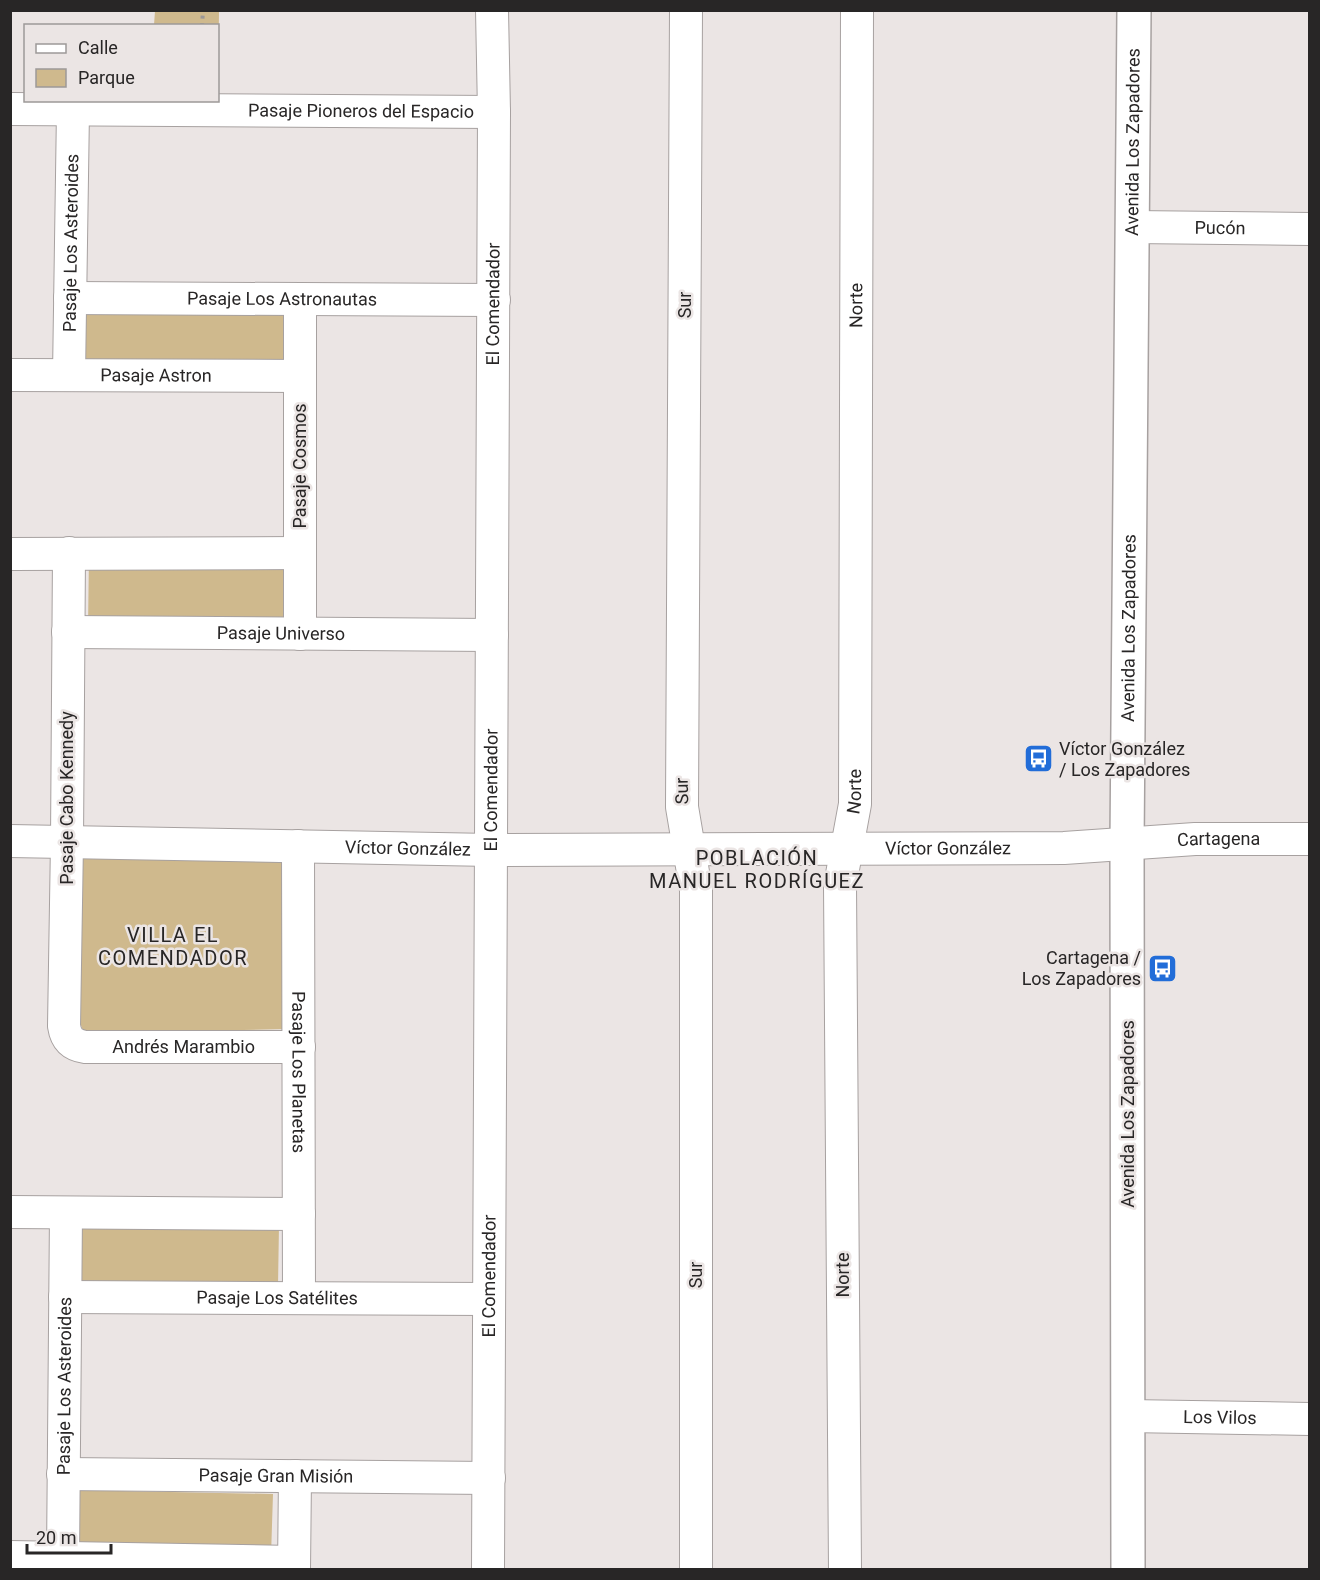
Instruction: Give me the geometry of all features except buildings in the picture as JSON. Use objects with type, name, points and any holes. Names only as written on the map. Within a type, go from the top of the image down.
[{"type":"main road","name":"Avenida Los Zapadores","points":[[1128,1569],[1127,844],[1134,10]]},
{"type":"street","name":"El Comendador","points":[[488,1569],[494,300],[492,10]]},
{"type":"street","name":"Sur","points":[[686,10],[682,807],[696,890],[696,1569]]},
{"type":"street","name":"Norte","points":[[845,1569],[840,885],[855,804],[857,10]]},
{"type":"street","name":"Pasaje Pioneros del Espacio","points":[[10,109],[494,112]]},
{"type":"street","name":"Pasaje Los Asteroides","points":[[69,375],[73,110]]},
{"type":"street","name":"Pucón","points":[[1132,227],[1310,229]]},
{"type":"street","name":"Pasaje Los Astronautas","points":[[70,298],[494,300]]},
{"type":"street","name":"Pasaje Cosmos","points":[[300,299],[300,634]]},
{"type":"street","name":"Pasaje Astron","points":[[10,375],[299,376]]},
{"type":"street","name":"Pasaje Cabo Kennedy","points":[[69,553],[64,1026],[65,1034],[70,1041]]},
{"type":"street","points":[[10,554],[300,553]]},
{"type":"street","name":"Pasaje Universo","points":[[68,632],[492,635]]},
{"type":"street","name":"Cartagena","points":[[1127,844],[1195,839],[1310,839]]},
{"type":"street","name":"Víctor González","points":[[10,841],[491,850],[1064,848],[1127,844]]},
{"type":"street","name":"Pasaje Los Planetas","points":[[298,846],[300,1298]]},
{"type":"street","name":"Andrés Marambio","points":[[70,1041],[77,1046],[85,1047],[298,1047]]},
{"type":"street","points":[[10,1212],[299,1214]]},
{"type":"street","name":"Pasaje Los Asteroides","points":[[63,1558],[66,1213]]},
{"type":"street","name":"Pasaje Los Satélites","points":[[65,1297],[489,1299]]},
{"type":"street","name":"Los Vilos","points":[[1128,1416],[1310,1419]]},
{"type":"street","name":"Pasaje Gran Misión","points":[[63,1474],[489,1478]]},
{"type":"street","points":[[10,1557],[294,1566],[295,1476]]},
{"type":"green space","points":[[155,11],[219,11],[219,24],[154,24]]},
{"type":"green space","points":[[77,306],[288,310],[287,370],[75,365]]},
{"type":"green space","points":[[89,555],[284,558],[283,630],[88,627]]},
{"type":"green space","points":[[74,855],[290,855],[288,1029],[84,1033],[75,1010]]},
{"type":"green space","points":[[79,1220],[279,1225],[278,1286],[77,1282]]},
{"type":"green space","points":[[72,1490],[273,1494],[271,1556],[71,1551]]},
{"type":"place","name":"Víctor González / Los Zapadores","points":[[1038,759]]},
{"type":"place","name":"Cartagena / Los Zapadores","points":[[1162,968]]},
{"type":"district","name":"POBLACIÓN MANUEL RODRÍGUEZ","points":[[757,870]]},
{"type":"district","name":"VILLA EL COMENDADOR","points":[[173,946]]}]
